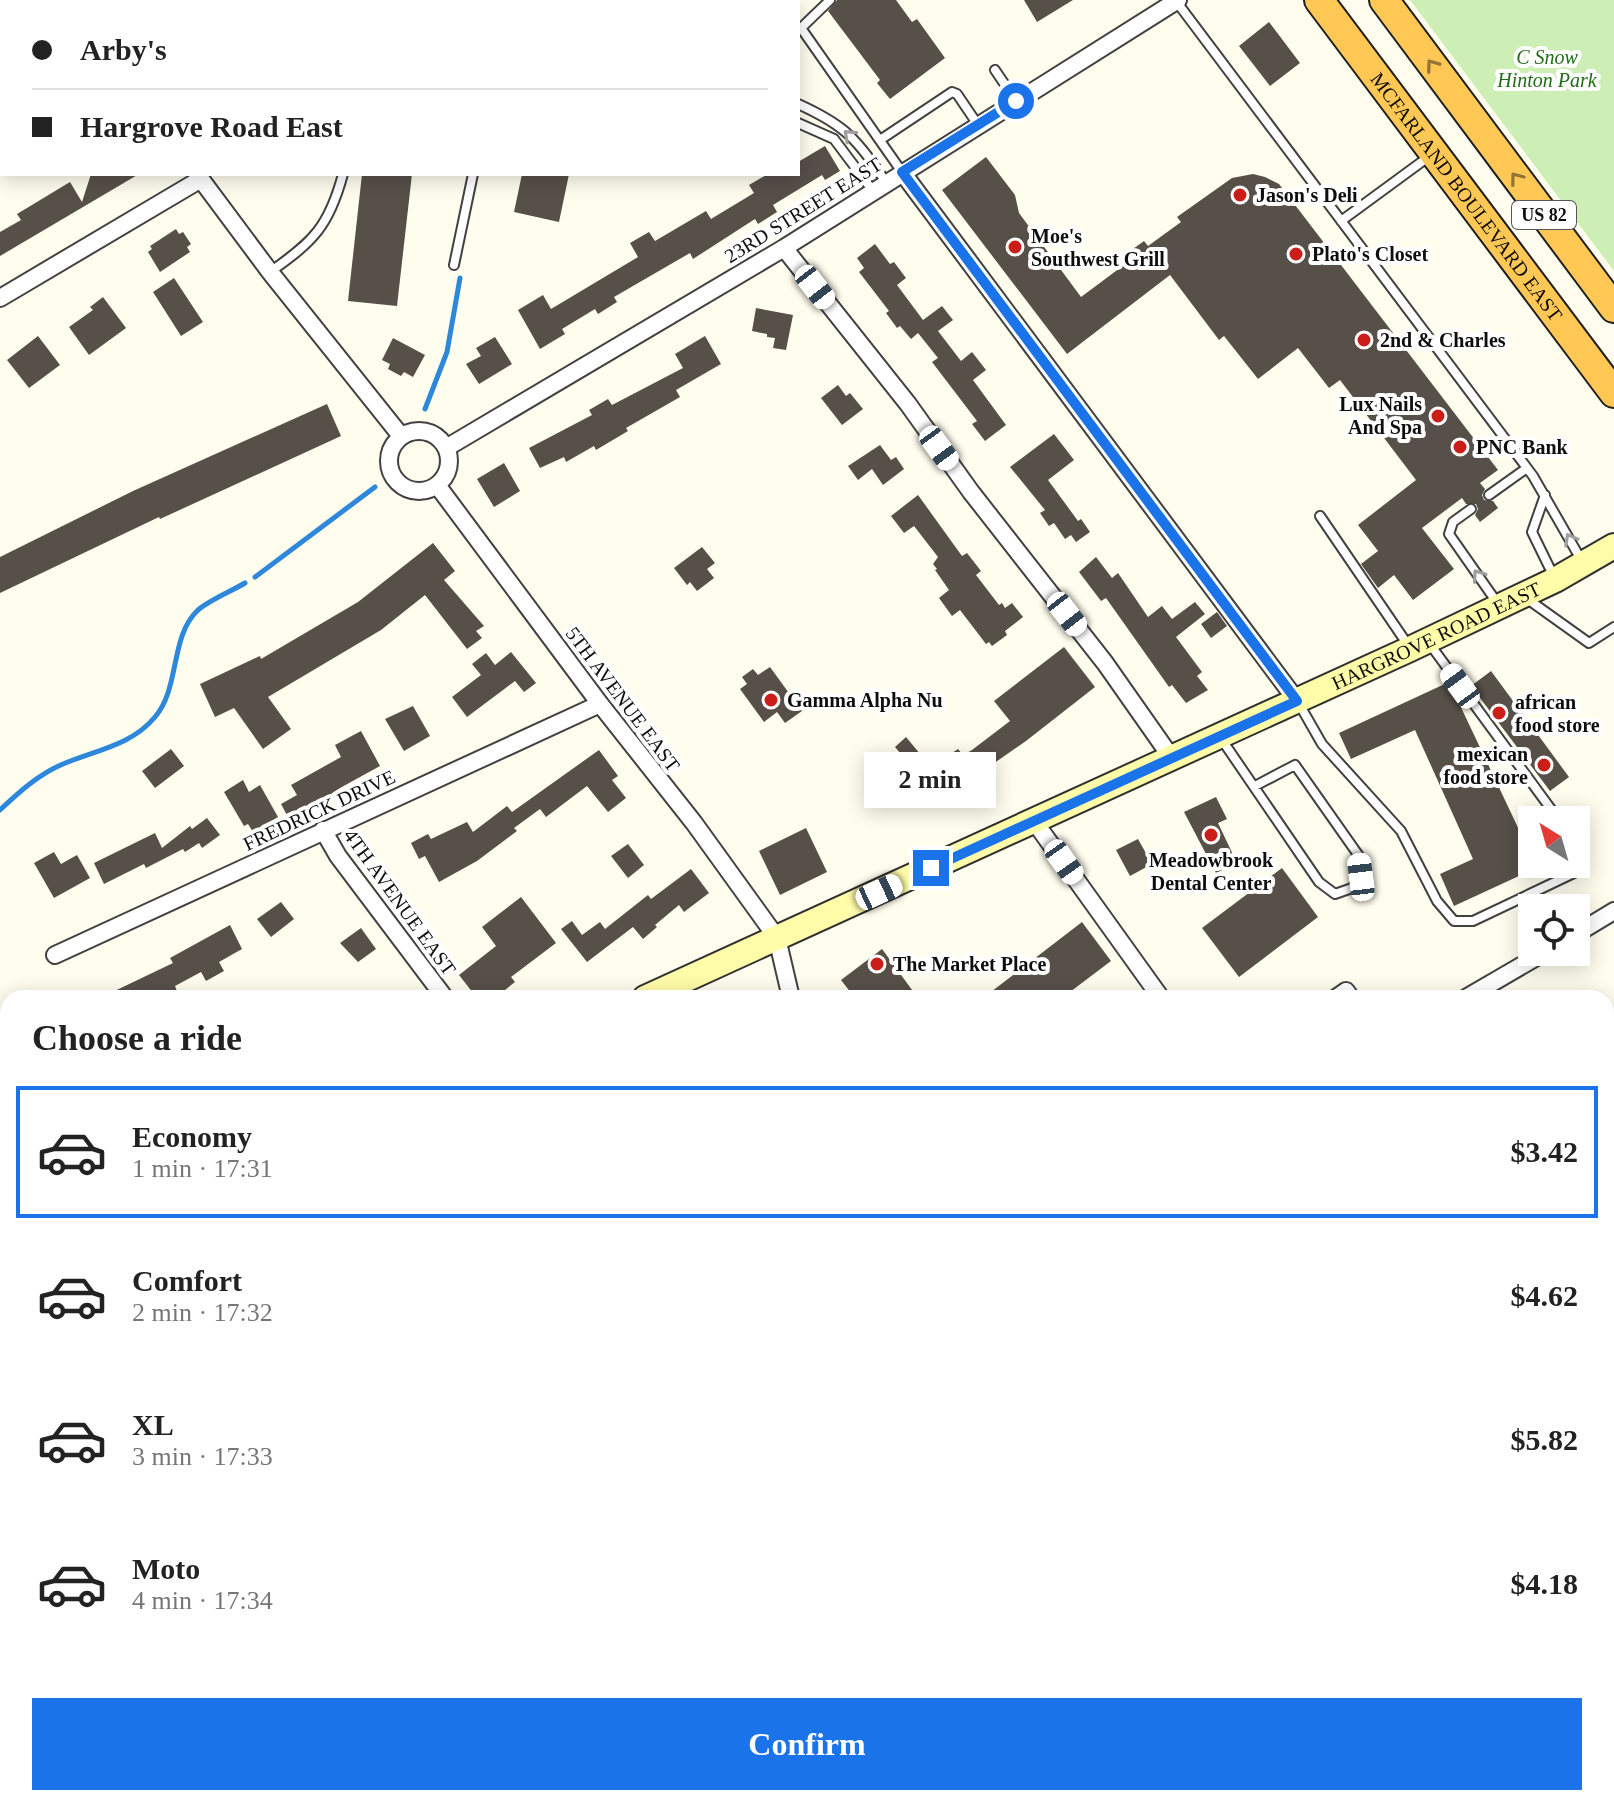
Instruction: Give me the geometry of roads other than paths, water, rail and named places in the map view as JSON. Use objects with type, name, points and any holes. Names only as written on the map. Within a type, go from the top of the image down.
[{"type":"highway","name":"MCFARLAND BOULEVARD EAST","points":[[1319,0],[1614,393]]},
{"type":"highway","name":"US 82","points":[[1384,3],[1614,308]]},
{"type":"main road","name":"HARGROVE ROAD EAST","points":[[663,990],[1419,645],[1555,580],[1614,546]]},
{"type":"street","name":"23RD STREET EAST","points":[[446,448],[784,248],[1177,1]]},
{"type":"street","points":[[902,172],[1297,701]]},
{"type":"street","points":[[0,298],[199,177],[270,272],[401,436]]},
{"type":"street","points":[[784,248],[908,404],[971,492],[1105,663],[1171,757]]},
{"type":"street","points":[[421,431],[432,433],[446,448],[448,468],[437,485],[427,490],[416,492],[404,488],[390,471],[390,451],[401,436],[421,431]]},
{"type":"street","name":"5TH AVENUE EAST","points":[[437,485],[600,704],[694,823],[777,938]]},
{"type":"street","name":"FREDRICK DRIVE","points":[[55,955],[600,704]]},
{"type":"street","points":[[1034,821],[1155,990]]},
{"type":"street","name":"4TH AVENUE EAST","points":[[323,830],[340,858],[439,990]]},
{"type":"street","points":[[1590,926],[1614,911]]},
{"type":"street","points":[[777,938],[789,990]]},
{"type":"street","points":[[1480,990],[1521,966]]},
{"type":"lane","points":[[830,0],[801,28],[902,172]]},
{"type":"lane","points":[[1177,1],[1527,468],[1584,563]]},
{"type":"lane","points":[[995,70],[1016,101]]},
{"type":"lane","points":[[880,140],[952,92],[957,94],[978,125]]},
{"type":"lane","points":[[800,105],[824,116],[855,137],[880,186]]},
{"type":"lane","points":[[800,124],[834,139],[880,186]]},
{"type":"lane","points":[[1341,221],[1433,152]]},
{"type":"lane","points":[[270,272],[325,225],[335,205],[342,176]]},
{"type":"lane","points":[[454,265],[473,176]]},
{"type":"lane","points":[[1489,495],[1527,468]]},
{"type":"lane","points":[[1545,495],[1532,532],[1555,580]]},
{"type":"lane","points":[[1471,509],[1453,522],[1449,534],[1499,606]]},
{"type":"lane","points":[[1320,516],[1548,806]]},
{"type":"lane","points":[[1522,595],[1589,643],[1610,630],[1614,641]]},
{"type":"lane","points":[[1297,701],[1322,744],[1401,831],[1437,901],[1454,921],[1473,921],[1563,878]]},
{"type":"lane","points":[[1219,736],[1319,882],[1335,894],[1352,888],[1361,877],[1359,856],[1295,765],[1255,786]]},
{"type":"waterway","points":[[425,409],[447,352],[460,278]]},
{"type":"waterway","points":[[255,577],[375,487]]},
{"type":"waterway","points":[[0,810],[46,773],[124,741],[145,727],[163,705],[188,622],[201,607],[245,583]]},
{"type":"place","name":"Jason's Deli","points":[[1240,195]]},
{"type":"place","name":"Moe's Southwest Grill","points":[[1015,247]]},
{"type":"place","name":"Plato's Closet","points":[[1296,254]]},
{"type":"place","name":"2nd & Charles","points":[[1364,340]]},
{"type":"place","name":"Lux Nails And Spa","points":[[1438,416]]},
{"type":"place","name":"PNC Bank","points":[[1460,447]]},
{"type":"place","name":"Gamma Alpha Nu","points":[[771,700]]},
{"type":"place","name":"african food store","points":[[1499,713]]},
{"type":"place","name":"mexican food store","points":[[1544,765]]},
{"type":"place","name":"Meadowbrook Dental Center","points":[[1211,835]]},
{"type":"place","name":"The Market Place","points":[[877,964]]},
{"type":"park label","name":"C Snow Hinton Park","points":[[1547,68]]}]
